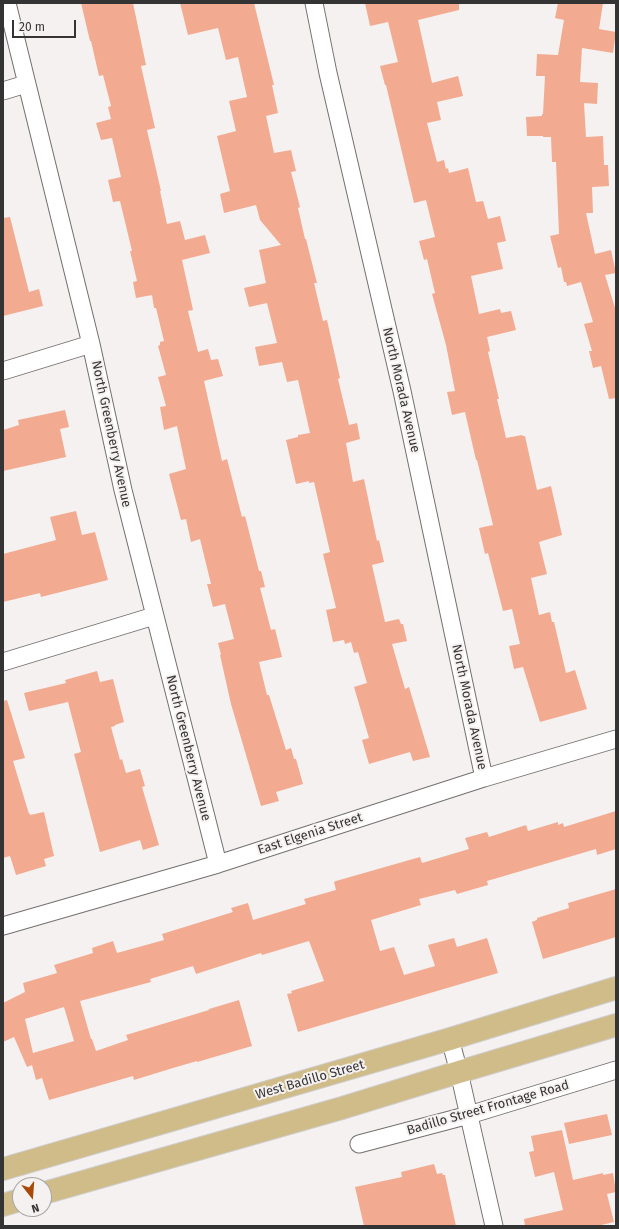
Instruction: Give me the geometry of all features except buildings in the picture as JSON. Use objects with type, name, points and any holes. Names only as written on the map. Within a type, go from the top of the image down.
[{"type":"main road","name":"West Badillo Street","points":[[3,1169],[450,1039],[616,988]]},
{"type":"main road","points":[[52,1191],[342,1108],[616,1025]]},
{"type":"street","name":"North Greenberry Avenue","points":[[7,3],[91,344],[122,490],[218,864]]},
{"type":"street","name":"North Morada Avenue","points":[[314,3],[328,73],[404,398],[484,778]]},
{"type":"street","points":[[3,91],[26,84]]},
{"type":"street","points":[[3,371],[91,344]]},
{"type":"street","points":[[3,662],[154,616]]},
{"type":"street","name":"East Elgenia Street","points":[[3,926],[218,864],[484,778],[616,739]]},
{"type":"street","points":[[450,1039],[459,1072],[494,1226]]},
{"type":"street","name":"Badillo Street Frontage Road","points":[[358,1144],[469,1115],[616,1070]]}]
